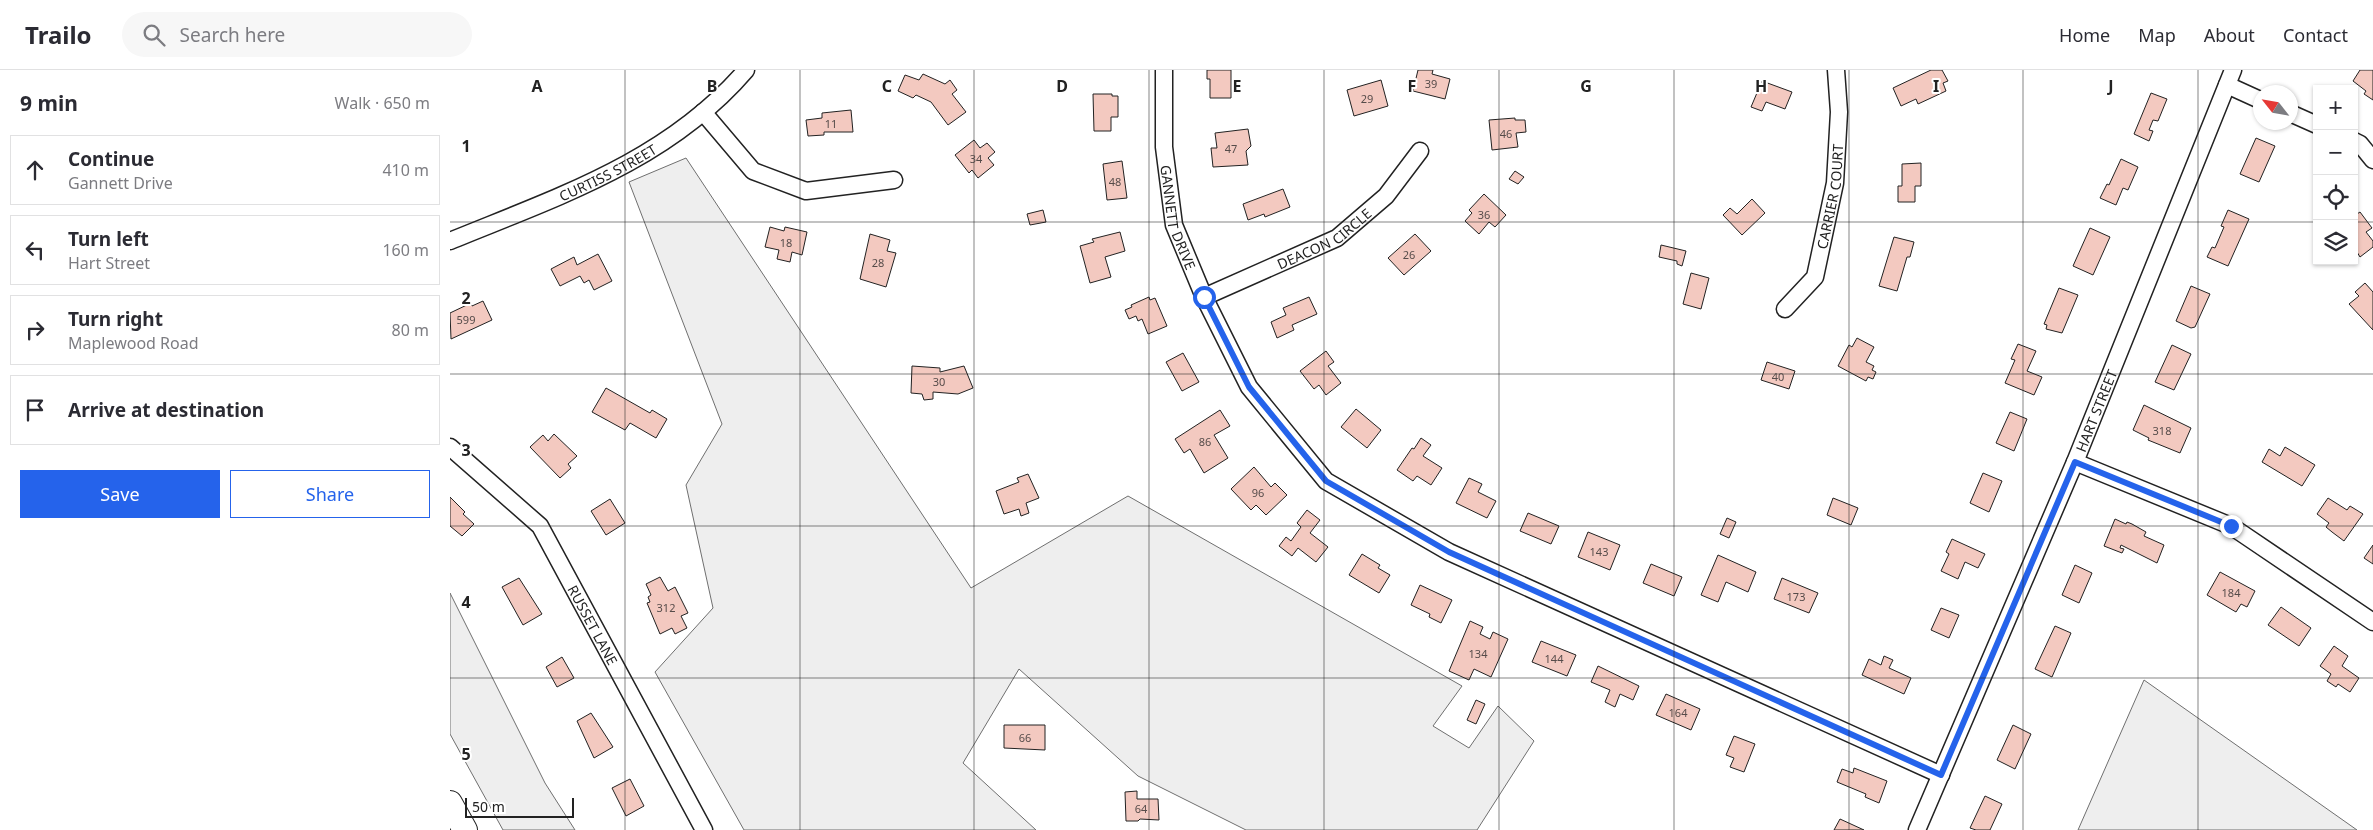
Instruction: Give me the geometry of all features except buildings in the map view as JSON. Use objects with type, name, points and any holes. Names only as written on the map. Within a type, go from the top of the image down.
[{"type":"highway","points":[[450,803],[465,830]]},
{"type":"street","name":"CURTISS STREET","points":[[450,241],[600,179],[631,163],[703,112],[746,70]]},
{"type":"street","name":"GANNETT DRIVE","points":[[1164,70],[1164,147],[1174,225],[1204,297],[1249,387],[1326,481],[1449,552],[1941,775]]},
{"type":"street","name":"CARRIER COURT","points":[[1785,308],[1815,278],[1835,183],[1839,112],[1836,70]]},
{"type":"street","name":"HART STREET","points":[[1917,830],[2075,462],[2233,70]]},
{"type":"street","points":[[2227,86],[2253,97]]},
{"type":"street","points":[[703,112],[753,171],[806,191],[894,180]]},
{"type":"street","points":[[2298,117],[2313,123]]},
{"type":"street","points":[[2358,143],[2373,160]]},
{"type":"street","name":"DEACON CIRCLE","points":[[1204,297],[1337,238],[1386,196],[1420,151]]},
{"type":"street","name":"RUSSET LANE","points":[[450,447],[540,526],[704,830]]},
{"type":"street","points":[[2075,462],[2231,526],[2373,622]]},
{"type":"shaded area","points":[[686,158],[971,588],[1128,496],[1462,686],[1433,726],[1469,748],[1498,706],[1534,741],[1477,830],[1246,830],[1138,776],[1019,669],[963,763],[1036,830],[744,830],[655,672],[713,608],[686,485],[722,424],[629,182]]},
{"type":"shaded area","points":[[450,593],[545,783],[575,830],[503,830],[450,734]]},
{"type":"shaded area","points":[[2144,680],[2357,830],[2078,830]]},
{"type":"route","points":[[1204,297],[1249,387],[1326,481],[1449,552],[1941,775],[2075,462],[2231,526]]}]
